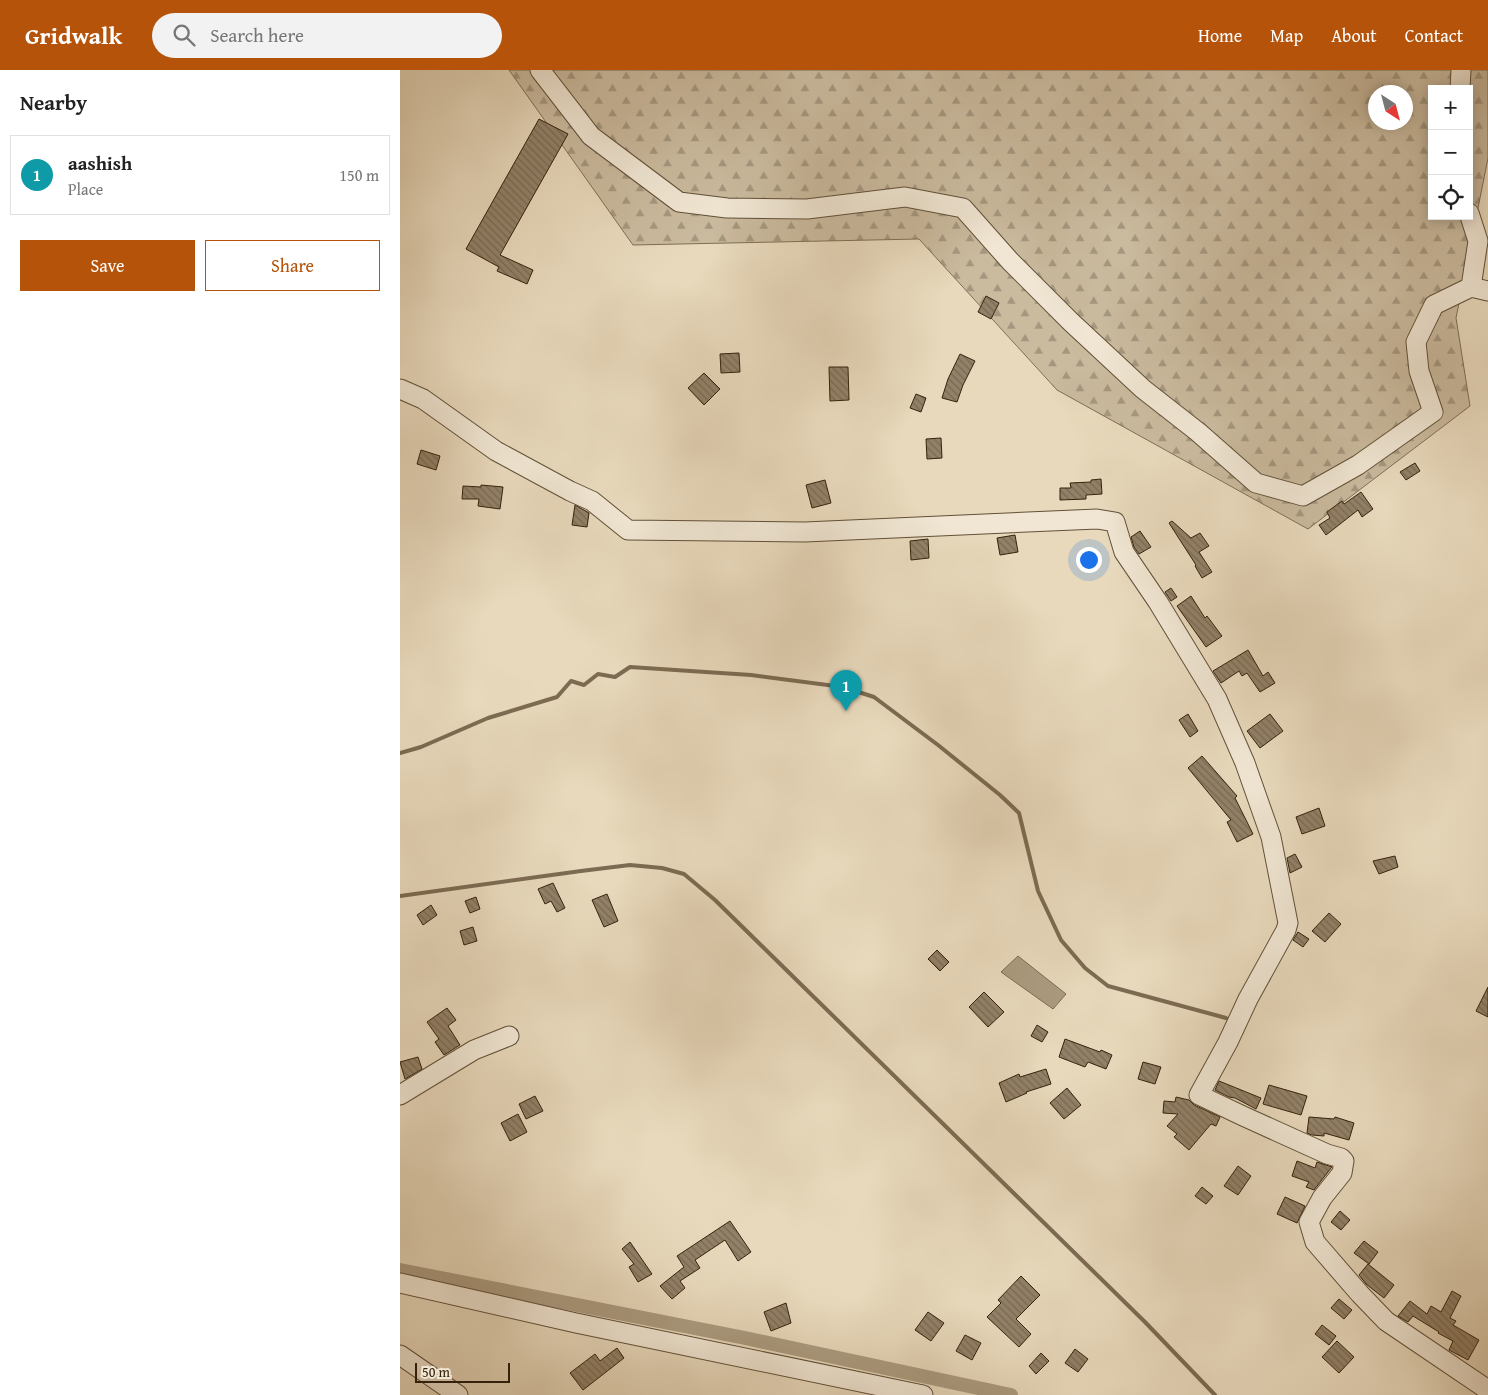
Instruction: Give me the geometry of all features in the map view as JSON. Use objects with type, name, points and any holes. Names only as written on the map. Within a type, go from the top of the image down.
[{"type":"street","points":[[540,70],[591,136],[679,202],[728,208],[807,209],[905,197],[963,208],[1010,261],[1070,322],[1142,389],[1198,432],[1256,483],[1303,496],[1358,465],[1433,412],[1419,371],[1416,342],[1434,305],[1479,289],[1478,241],[1471,220]]},
{"type":"street","points":[[1460,85],[1461,70]]},
{"type":"street","points":[[400,389],[424,399],[496,451],[592,502],[628,530],[805,532],[1097,519],[1115,522],[1124,552],[1158,602],[1217,699],[1245,763],[1271,837],[1288,924],[1199,1095],[1344,1161],[1342,1172],[1322,1198],[1309,1222],[1315,1242],[1386,1321],[1488,1390]]},
{"type":"street","points":[[400,1095],[474,1050],[509,1036]]},
{"type":"street","points":[[400,1283],[576,1323],[923,1395]]},
{"type":"street","points":[[400,1355],[458,1395]]},
{"type":"green space","points":[[509,70],[1488,70],[1488,158],[1456,318],[1470,406],[1308,529],[1057,390],[919,239],[633,245]]},
{"type":"shaded area","points":[[1018,956],[1066,994],[1053,1009],[1001,972]]},
{"type":"building","points":[[539,119],[568,134],[500,255],[533,270],[527,284],[497,271],[499,267],[466,249]]},
{"type":"building","points":[[986,296],[999,303],[991,319],[978,312]]},
{"type":"building","points":[[739,353],[740,372],[721,373],[720,354]]},
{"type":"building","points":[[960,354],[975,361],[957,402],[942,398],[948,379]]},
{"type":"building","points":[[829,367],[848,367],[849,400],[830,401]]},
{"type":"building","points":[[704,373],[720,389],[704,405],[688,388]]},
{"type":"building","points":[[916,394],[926,398],[921,412],[910,408]]},
{"type":"building","points":[[941,438],[942,458],[927,459],[926,439]]},
{"type":"building","points":[[421,450],[440,456],[436,470],[417,464]]},
{"type":"building","points":[[1415,463],[1420,471],[1406,480],[1400,472]]},
{"type":"building","points":[[1101,479],[1102,494],[1086,495],[1086,499],[1060,500],[1060,488],[1071,488],[1070,483],[1091,482],[1091,480]]},
{"type":"building","points":[[825,480],[831,503],[812,508],[806,485]]},
{"type":"building","points":[[481,485],[503,487],[500,509],[478,506],[479,499],[462,499],[463,486],[481,487]]},
{"type":"building","points":[[1361,492],[1373,509],[1362,517],[1358,510],[1326,535],[1319,525],[1330,518],[1327,512],[1342,501],[1344,504]]},
{"type":"building","points":[[575,505],[589,513],[587,527],[572,525]]},
{"type":"building","points":[[1172,521],[1191,538],[1200,533],[1209,546],[1199,552],[1212,572],[1202,578],[1196,565],[1169,523]]},
{"type":"building","points":[[1140,531],[1151,547],[1139,554],[1134,547],[1131,537]]},
{"type":"building","points":[[1015,535],[1018,552],[1000,555],[997,538]]},
{"type":"building","points":[[928,539],[929,558],[911,560],[910,541]]},
{"type":"building","points":[[1171,588],[1177,597],[1171,601],[1165,592]]},
{"type":"building","points":[[1191,596],[1205,618],[1207,616],[1222,636],[1206,647],[1177,606]]},
{"type":"building","points":[[1248,650],[1263,676],[1268,672],[1275,683],[1260,692],[1247,673],[1242,676],[1239,671],[1221,683],[1213,671]]},
{"type":"building","points":[[1188,714],[1198,731],[1190,737],[1179,720]]},
{"type":"building","points":[[1270,714],[1283,731],[1260,748],[1247,731]]},
{"type":"building","points":[[1202,756],[1237,796],[1235,798],[1253,834],[1237,842],[1227,822],[1231,820],[1188,768]]},
{"type":"building","points":[[1319,808],[1325,826],[1302,834],[1296,817]]},
{"type":"building","points":[[1295,854],[1302,867],[1290,873],[1287,858]]},
{"type":"building","points":[[1395,856],[1398,867],[1379,874],[1373,861]]},
{"type":"building","points":[[553,883],[565,908],[557,912],[551,901],[545,904],[538,889]]},
{"type":"building","points":[[607,894],[618,921],[604,927],[592,900]]},
{"type":"building","points":[[476,897],[480,909],[470,913],[465,901]]},
{"type":"building","points":[[431,905],[437,915],[423,925],[417,915]]},
{"type":"building","points":[[1329,913],[1341,924],[1325,942],[1312,931]]},
{"type":"building","points":[[473,927],[477,941],[464,945],[460,931]]},
{"type":"building","points":[[1298,932],[1309,939],[1303,947],[1293,940]]},
{"type":"building","points":[[937,950],[949,962],[940,971],[928,959]]},
{"type":"building","points":[[1488,987],[1488,1017],[1476,1011]]},
{"type":"building","points":[[984,992],[1004,1012],[988,1027],[969,1007]]},
{"type":"building","points":[[447,1008],[456,1020],[448,1026],[460,1045],[444,1055],[435,1042],[439,1039],[427,1022]]},
{"type":"building","points":[[1037,1025],[1048,1032],[1042,1042],[1031,1036]]},
{"type":"building","points":[[1065,1039],[1112,1055],[1106,1069],[1088,1062],[1085,1067],[1059,1057]]},
{"type":"building","points":[[418,1057],[422,1069],[405,1079],[400,1062]]},
{"type":"building","points":[[1143,1062],[1161,1067],[1155,1084],[1138,1079]]},
{"type":"building","points":[[1046,1069],[1051,1084],[1026,1092],[1006,1102],[999,1083],[1019,1074],[1020,1077]]},
{"type":"building","points":[[1219,1081],[1261,1098],[1256,1109],[1215,1090]]},
{"type":"building","points":[[1269,1085],[1307,1096],[1301,1115],[1263,1104]]},
{"type":"building","points":[[1067,1088],[1081,1105],[1064,1119],[1050,1103]]},
{"type":"building","points":[[535,1096],[543,1111],[526,1119],[519,1104]]},
{"type":"building","points":[[1176,1097],[1189,1100],[1194,1105],[1220,1117],[1216,1126],[1211,1124],[1189,1150],[1174,1137],[1177,1134],[1167,1126],[1178,1114],[1163,1113],[1164,1101],[1175,1102]]},
{"type":"building","points":[[518,1114],[527,1132],[510,1141],[501,1123]]},
{"type":"building","points":[[1309,1117],[1334,1119],[1335,1117],[1354,1123],[1349,1140],[1324,1133],[1324,1136],[1307,1133]]},
{"type":"building","points":[[1297,1161],[1315,1168],[1317,1162],[1332,1167],[1314,1190],[1306,1187],[1309,1182],[1292,1176]]},
{"type":"building","points":[[1238,1166],[1251,1176],[1238,1195],[1224,1186]]},
{"type":"building","points":[[1202,1187],[1213,1196],[1206,1204],[1195,1196]]},
{"type":"building","points":[[1285,1197],[1305,1206],[1297,1223],[1277,1214]]},
{"type":"building","points":[[1340,1211],[1350,1220],[1341,1230],[1331,1222]]},
{"type":"building","points":[[730,1221],[751,1252],[738,1261],[725,1240],[695,1260],[700,1268],[680,1281],[685,1288],[672,1299],[660,1286],[684,1267],[677,1256]]},
{"type":"building","points":[[1364,1241],[1378,1252],[1369,1264],[1354,1253]]},
{"type":"building","points":[[630,1242],[652,1274],[638,1282],[629,1267],[634,1264],[622,1249]]},
{"type":"building","points":[[1368,1264],[1394,1285],[1384,1298],[1366,1284],[1359,1275]]},
{"type":"building","points":[[1021,1276],[1040,1295],[1016,1319],[1031,1334],[1019,1347],[987,1317],[1001,1303],[998,1300]]},
{"type":"building","points":[[1452,1291],[1461,1296],[1450,1318],[1456,1321],[1453,1325],[1479,1340],[1468,1360],[1449,1350],[1453,1341],[1439,1332],[1413,1316],[1408,1322],[1398,1316],[1410,1301],[1427,1314],[1431,1306],[1441,1312]]},
{"type":"building","points":[[1339,1299],[1352,1310],[1344,1319],[1331,1308]]},
{"type":"building","points":[[786,1303],[791,1323],[771,1331],[764,1312]]},
{"type":"building","points":[[928,1312],[944,1323],[931,1341],[915,1330]]},
{"type":"building","points":[[1322,1325],[1336,1336],[1329,1345],[1315,1334]]},
{"type":"building","points":[[965,1335],[981,1343],[972,1360],[956,1351]]},
{"type":"building","points":[[1337,1341],[1354,1357],[1339,1373],[1322,1357]]},
{"type":"building","points":[[617,1348],[624,1358],[583,1390],[570,1373],[595,1354],[600,1361]]},
{"type":"building","points":[[1075,1349],[1088,1359],[1078,1372],[1065,1363]]},
{"type":"building","points":[[1041,1353],[1049,1361],[1036,1374],[1029,1366]]},
{"type":"waterway","points":[[400,753],[421,747],[488,718],[557,697],[571,681],[584,685],[598,674],[615,677],[630,667],[751,675],[843,687],[874,697],[938,745],[1000,795],[1019,813],[1038,891],[1061,940],[1085,968],[1108,986],[1226,1018]]},
{"type":"waterway","points":[[400,896],[630,865],[662,868],[684,874],[715,900],[1145,1322],[1215,1395]]},
{"type":"waterway","points":[[400,1270],[745,1338],[1011,1395]]},
{"type":"place","name":"aashish","points":[[846,711]]}]
